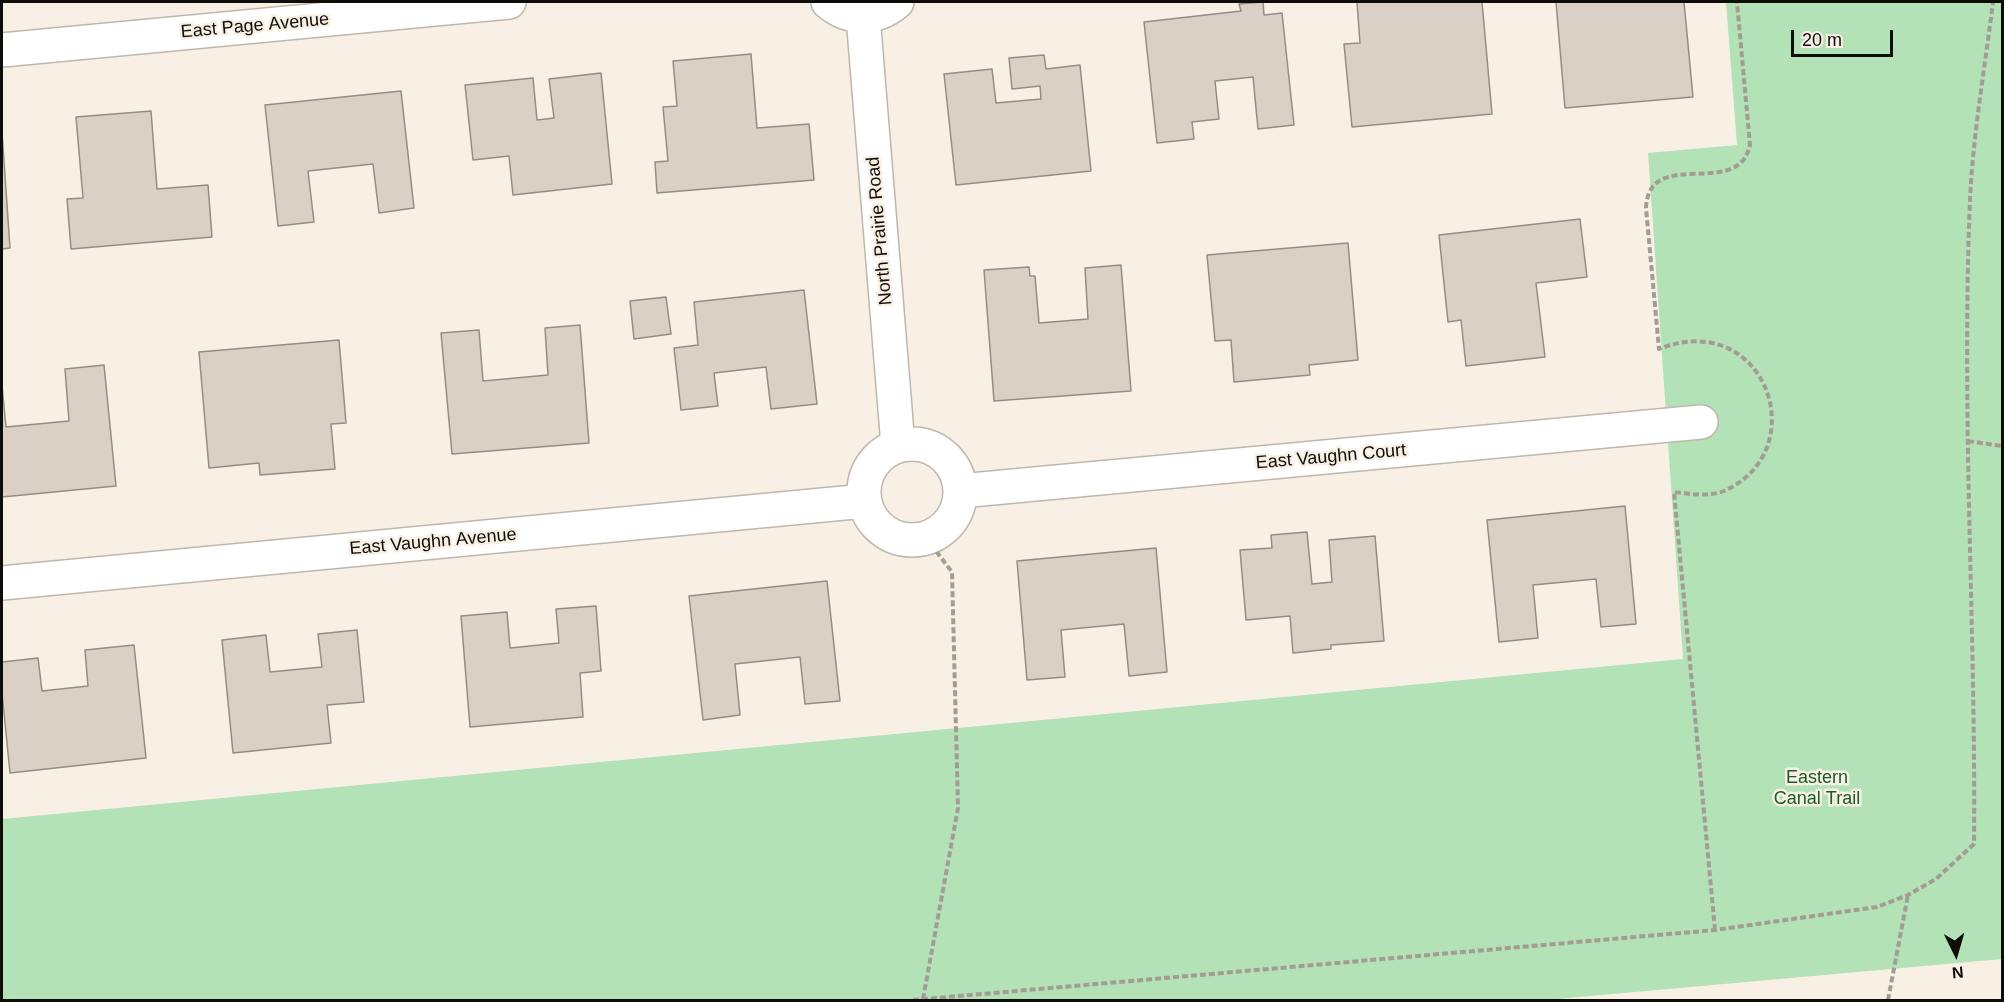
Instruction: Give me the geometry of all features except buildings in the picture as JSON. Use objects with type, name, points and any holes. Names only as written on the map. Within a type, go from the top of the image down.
[{"type":"street","name":"East Page Avenue","points":[[2,50],[508,2]]},
{"type":"street","points":[[828,2],[848,14],[862,16],[877,14],[897,2]]},
{"type":"street","name":"North Prairie Road","points":[[862,16],[898,446]]},
{"type":"street","name":"East Vaughn Court","points":[[960,491],[1701,422]]},
{"type":"street","points":[[913,444],[941,453],[955,470],[960,491],[958,506],[951,521],[940,531],[926,538],[910,540],[894,536],[881,528],[871,516],[865,501],[866,478],[871,468],[888,451],[898,446],[913,444]]},
{"type":"street","name":"East Vaughn Avenue","points":[[2,583],[865,501]]},
{"type":"path","points":[[913,1000],[1715,930],[1877,907],[1908,895],[1936,879],[1974,844],[1974,700],[1968,441],[1970,198],[1993,2]]},
{"type":"path","points":[[1968,441],[2002,446]]},
{"type":"path","points":[[923,999],[958,808],[952,572],[926,538]]},
{"type":"path","points":[[1888,1000],[1908,895]]},
{"type":"green space","name":"Eastern Canal Trail","points":[[1726,2],[2002,2],[2002,959],[1546,1000],[2,1000],[2,819],[1683,659],[1648,153],[1737,145]]}]
